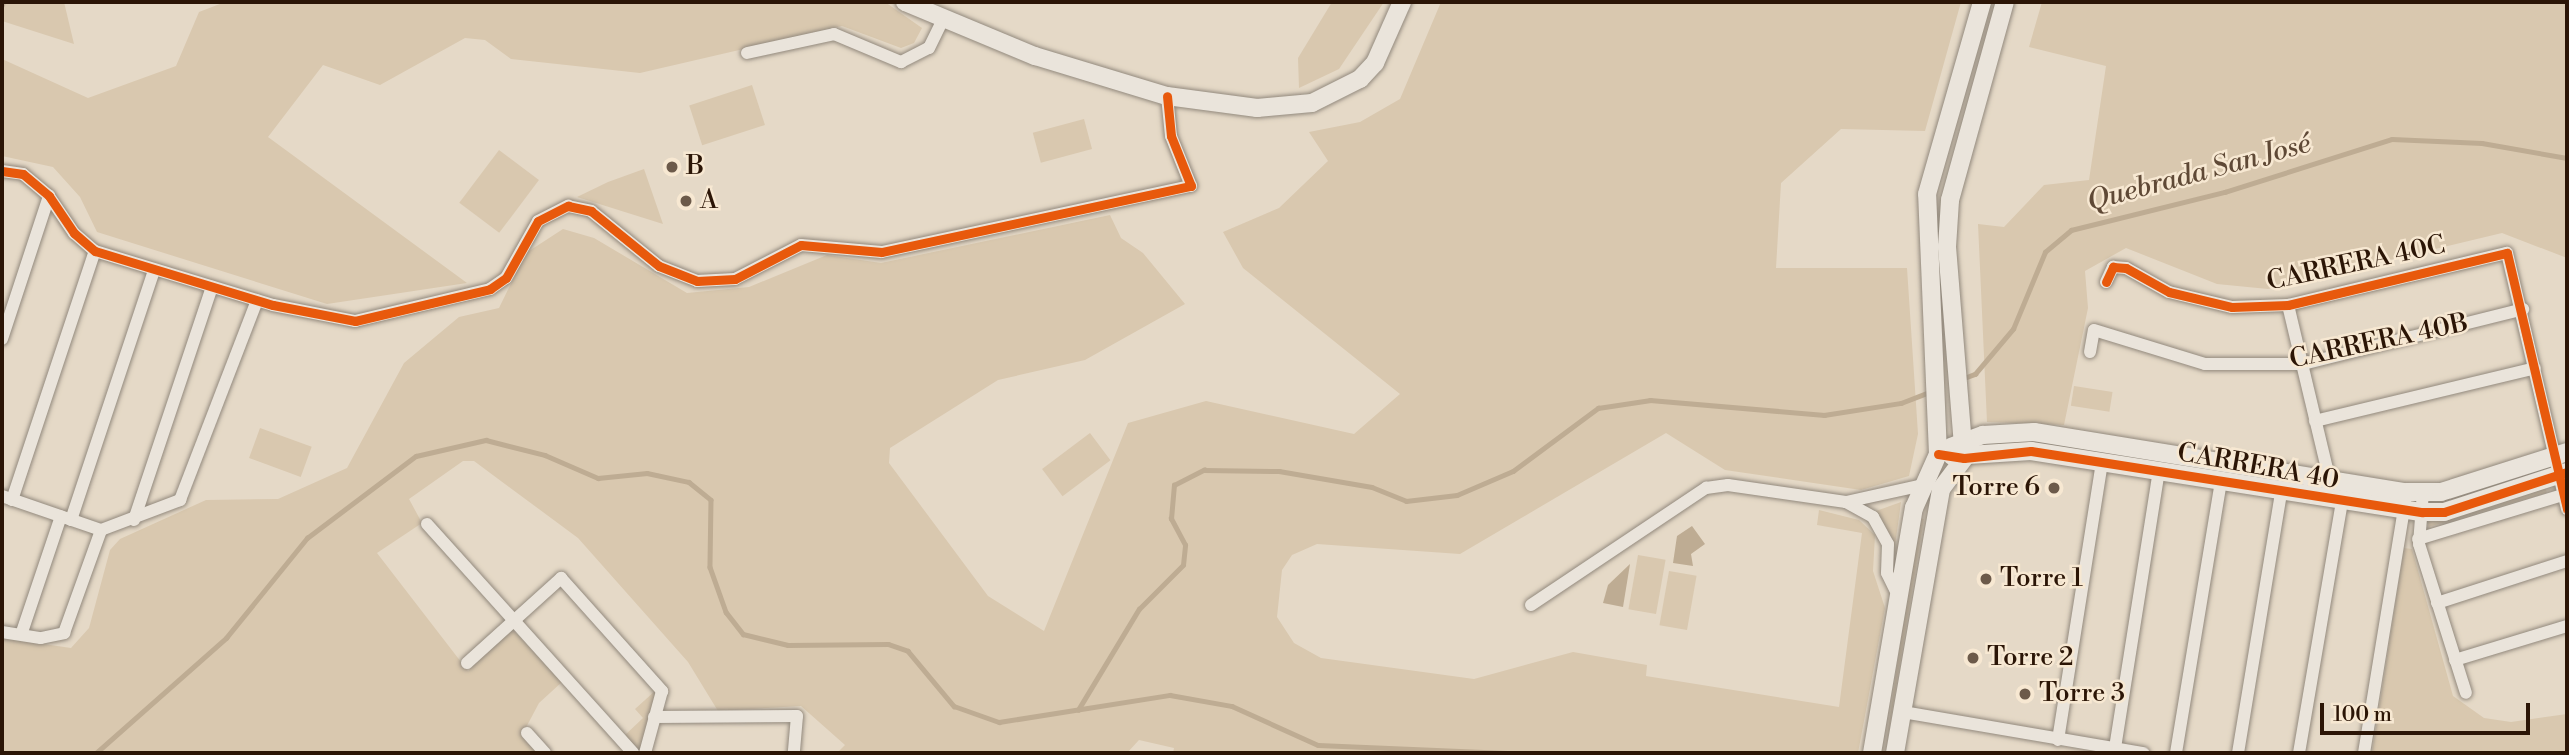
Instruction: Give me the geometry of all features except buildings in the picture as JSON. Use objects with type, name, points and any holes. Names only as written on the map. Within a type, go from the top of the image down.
[{"type":"street","points":[[905,2],[942,22],[1167,96],[1257,108],[1337,94],[1375,63],[1402,2]]},
{"type":"street","points":[[1872,753],[1919,486],[1938,454],[1927,194],[1982,2]]},
{"type":"street","points":[[1895,753],[1941,489],[1960,441],[1951,285],[1950,200],[2005,2]]},
{"type":"street","points":[[747,53],[834,34],[901,62],[929,48],[942,22]]},
{"type":"street","points":[[2,171],[23,174],[49,196],[74,233],[95,251],[257,300],[355,321],[490,289],[506,278],[538,221],[568,206],[591,211],[679,278],[709,280],[735,279],[801,245],[882,252],[1191,186],[1171,136],[1167,96]]},
{"type":"street","points":[[2,339],[49,196]]},
{"type":"street","points":[[95,251],[5,499],[101,530],[134,520],[189,491],[257,300]]},
{"type":"street","name":"CARRERA 40C","points":[[2106,282],[2113,267],[2126,268],[2169,292],[2232,307],[2288,305],[2507,253],[2523,309]]},
{"type":"street","points":[[22,632],[66,518],[154,270]]},
{"type":"street","points":[[134,520],[212,286]]},
{"type":"street","points":[[2288,305],[2330,481]]},
{"type":"street","points":[[2523,309],[2535,368],[2559,454],[2567,509]]},
{"type":"street","name":"CARRERA 40B","points":[[2090,352],[2094,330],[2205,364],[2303,364],[2523,309]]},
{"type":"street","points":[[2315,421],[2535,368]]},
{"type":"street","name":"CARRERA 40","points":[[1938,454],[1960,441],[2034,432],[2330,481],[2415,492],[2559,454]]},
{"type":"street","name":"CARRERA 40","points":[[1960,441],[2413,512],[2444,512],[2562,474]]},
{"type":"street","points":[[2058,740],[2102,462]]},
{"type":"street","points":[[2115,748],[2159,471]]},
{"type":"street","points":[[2176,753],[2221,482]]},
{"type":"street","points":[[1531,605],[1706,488],[1728,485],[1846,502],[1919,486]]},
{"type":"street","points":[[2238,753],[2281,492]]},
{"type":"street","points":[[2364,753],[2415,492]]},
{"type":"street","points":[[2418,539],[2563,495]]},
{"type":"street","points":[[1846,502],[1872,517],[1888,544],[1887,573],[1900,599]]},
{"type":"street","points":[[2299,753],[2342,502]]},
{"type":"street","points":[[2413,512],[2418,539],[2466,693]]},
{"type":"street","points":[[427,524],[633,753]]},
{"type":"street","points":[[2,632],[22,632],[41,638],[65,633],[101,530]]},
{"type":"street","points":[[2437,603],[2567,561]]},
{"type":"street","points":[[467,663],[561,578],[662,691],[645,753]]},
{"type":"street","points":[[2455,660],[2567,626]]},
{"type":"street","points":[[1903,712],[2144,753]]},
{"type":"street","points":[[654,717],[797,716],[794,753]]},
{"type":"street","points":[[527,733],[545,753]]},
{"type":"shaded area","points":[[2,2],[64,2],[74,44],[2,21]]},
{"type":"shaded area","points":[[225,2],[885,2],[922,28],[914,43],[901,48],[842,26],[640,73],[511,59],[485,40],[465,38],[380,85],[323,65],[268,137],[467,283],[327,304],[97,232],[80,197],[53,167],[2,156],[2,59],[88,98],[176,66],[199,12]]},
{"type":"shaded area","points":[[1332,2],[1384,2],[1339,69],[1299,88],[1298,58]]},
{"type":"shaded area","points":[[1441,2],[1961,2],[1925,131],[1841,129],[1781,183],[1776,268],[1907,268],[1918,434],[1909,476],[1861,490],[1725,470],[1666,433],[1460,554],[1317,544],[1292,555],[1282,570],[1277,617],[1294,643],[1321,658],[1474,679],[1573,652],[1647,665],[1646,676],[1839,707],[1862,533],[1817,525],[1819,510],[1859,520],[1875,535],[1873,571],[1885,608],[1858,753],[1173,753],[1174,748],[1139,740],[1127,753],[837,753],[845,745],[801,706],[718,711],[688,662],[578,538],[474,461],[463,461],[409,499],[422,523],[377,553],[468,671],[512,629],[562,682],[539,703],[522,735],[538,753],[2,753],[2,638],[71,648],[89,628],[110,550],[120,539],[206,500],[278,499],[347,468],[404,363],[459,317],[499,308],[526,253],[563,229],[594,238],[687,293],[749,287],[827,255],[881,263],[1110,215],[1121,238],[1143,253],[1185,304],[1085,360],[998,380],[890,448],[889,463],[988,596],[1044,631],[1128,423],[1206,401],[1354,434],[1400,394],[1243,268],[1223,232],[1279,208],[1328,161],[1309,132],[1360,122],[1400,99]]},
{"type":"shaded area","points":[[2042,2],[2567,2],[2567,258],[2502,233],[2268,289],[2217,284],[2126,248],[2085,271],[2088,308],[2064,425],[1987,422],[1978,224],[2004,227],[2044,185],[2089,180],[2106,66],[2029,47]]},
{"type":"shaded area","points":[[752,85],[765,125],[702,145],[689,105]]},
{"type":"shaded area","points":[[1084,119],[1092,149],[1041,163],[1033,133]]},
{"type":"shaded area","points":[[499,150],[539,180],[499,233],[459,203]]},
{"type":"shaded area","points":[[644,169],[663,224],[577,197],[608,182]]},
{"type":"shaded area","points":[[2074,386],[2113,392],[2109,412],[2071,406]]},
{"type":"shaded area","points":[[260,428],[312,447],[301,477],[249,458]]},
{"type":"shaded area","points":[[1090,433],[1110,460],[1063,496],[1042,469]]},
{"type":"shaded area","points":[[2545,486],[2547,493],[2429,527],[2427,520]]},
{"type":"shaded area","points":[[1901,502],[1895,546],[1876,511]]},
{"type":"shaded area","points":[[1919,518],[1924,519],[1885,753],[1900,644]]},
{"type":"shaded area","points":[[1692,526],[1705,544],[1691,554],[1693,566],[1673,563],[1677,536]]},
{"type":"shaded area","points":[[2404,548],[2412,549],[2453,696],[2484,718],[2511,722],[2567,714],[2567,753],[2372,753]]},
{"type":"shaded area","points":[[1638,555],[1666,560],[1656,614],[1628,609]]},
{"type":"shaded area","points":[[1630,564],[1623,607],[1603,603],[1608,585]]},
{"type":"shaded area","points":[[1669,571],[1697,576],[1687,630],[1659,625]]},
{"type":"shaded area","points":[[655,691],[640,753],[624,736],[643,718],[635,709]]},
{"type":"waterway","name":"Quebrada San José","points":[[1964,378],[1975,374],[2013,329],[2045,252],[2071,230],[2225,192],[2392,139],[2482,143],[2567,158]]},
{"type":"waterway","name":"Quebrada San José","points":[[1078,710],[1139,609],[1183,565],[1185,545],[1171,519],[1174,485],[1204,470],[1279,471],[1372,487],[1406,501],[1457,495],[1513,471],[1598,408],[1650,400],[1824,415],[1901,403],[1930,392]]},
{"type":"waterway","points":[[96,753],[226,638],[307,538],[416,456],[486,440],[545,455],[598,478],[647,473],[689,482],[711,500],[710,567],[726,612],[743,634],[788,645],[888,644],[908,651],[954,706],[999,722],[1170,695],[1232,706],[1318,745],[1507,753]]},
{"type":"cycle path","points":[[2,171],[23,174],[49,196],[74,233],[95,251],[273,305],[355,321],[490,289],[506,278],[538,221],[568,206],[591,211],[659,266],[697,281],[735,279],[801,245],[882,252],[1191,186],[1171,136],[1167,96]]},
{"type":"cycle path","points":[[2106,282],[2113,267],[2126,268],[2169,292],[2232,307],[2288,305],[2507,253],[2567,509]]},
{"type":"cycle path","points":[[1938,454],[1964,458],[2031,451],[2422,512],[2444,512],[2567,472]]},
{"type":"place","name":"B","points":[[672,167]]},
{"type":"place","name":"A","points":[[686,201]]},
{"type":"place","name":"Torre 6","points":[[2054,488]]},
{"type":"place","name":"Torre 1","points":[[1986,579]]},
{"type":"place","name":"Torre 2","points":[[1973,658]]},
{"type":"place","name":"Torre 3","points":[[2025,694]]}]
